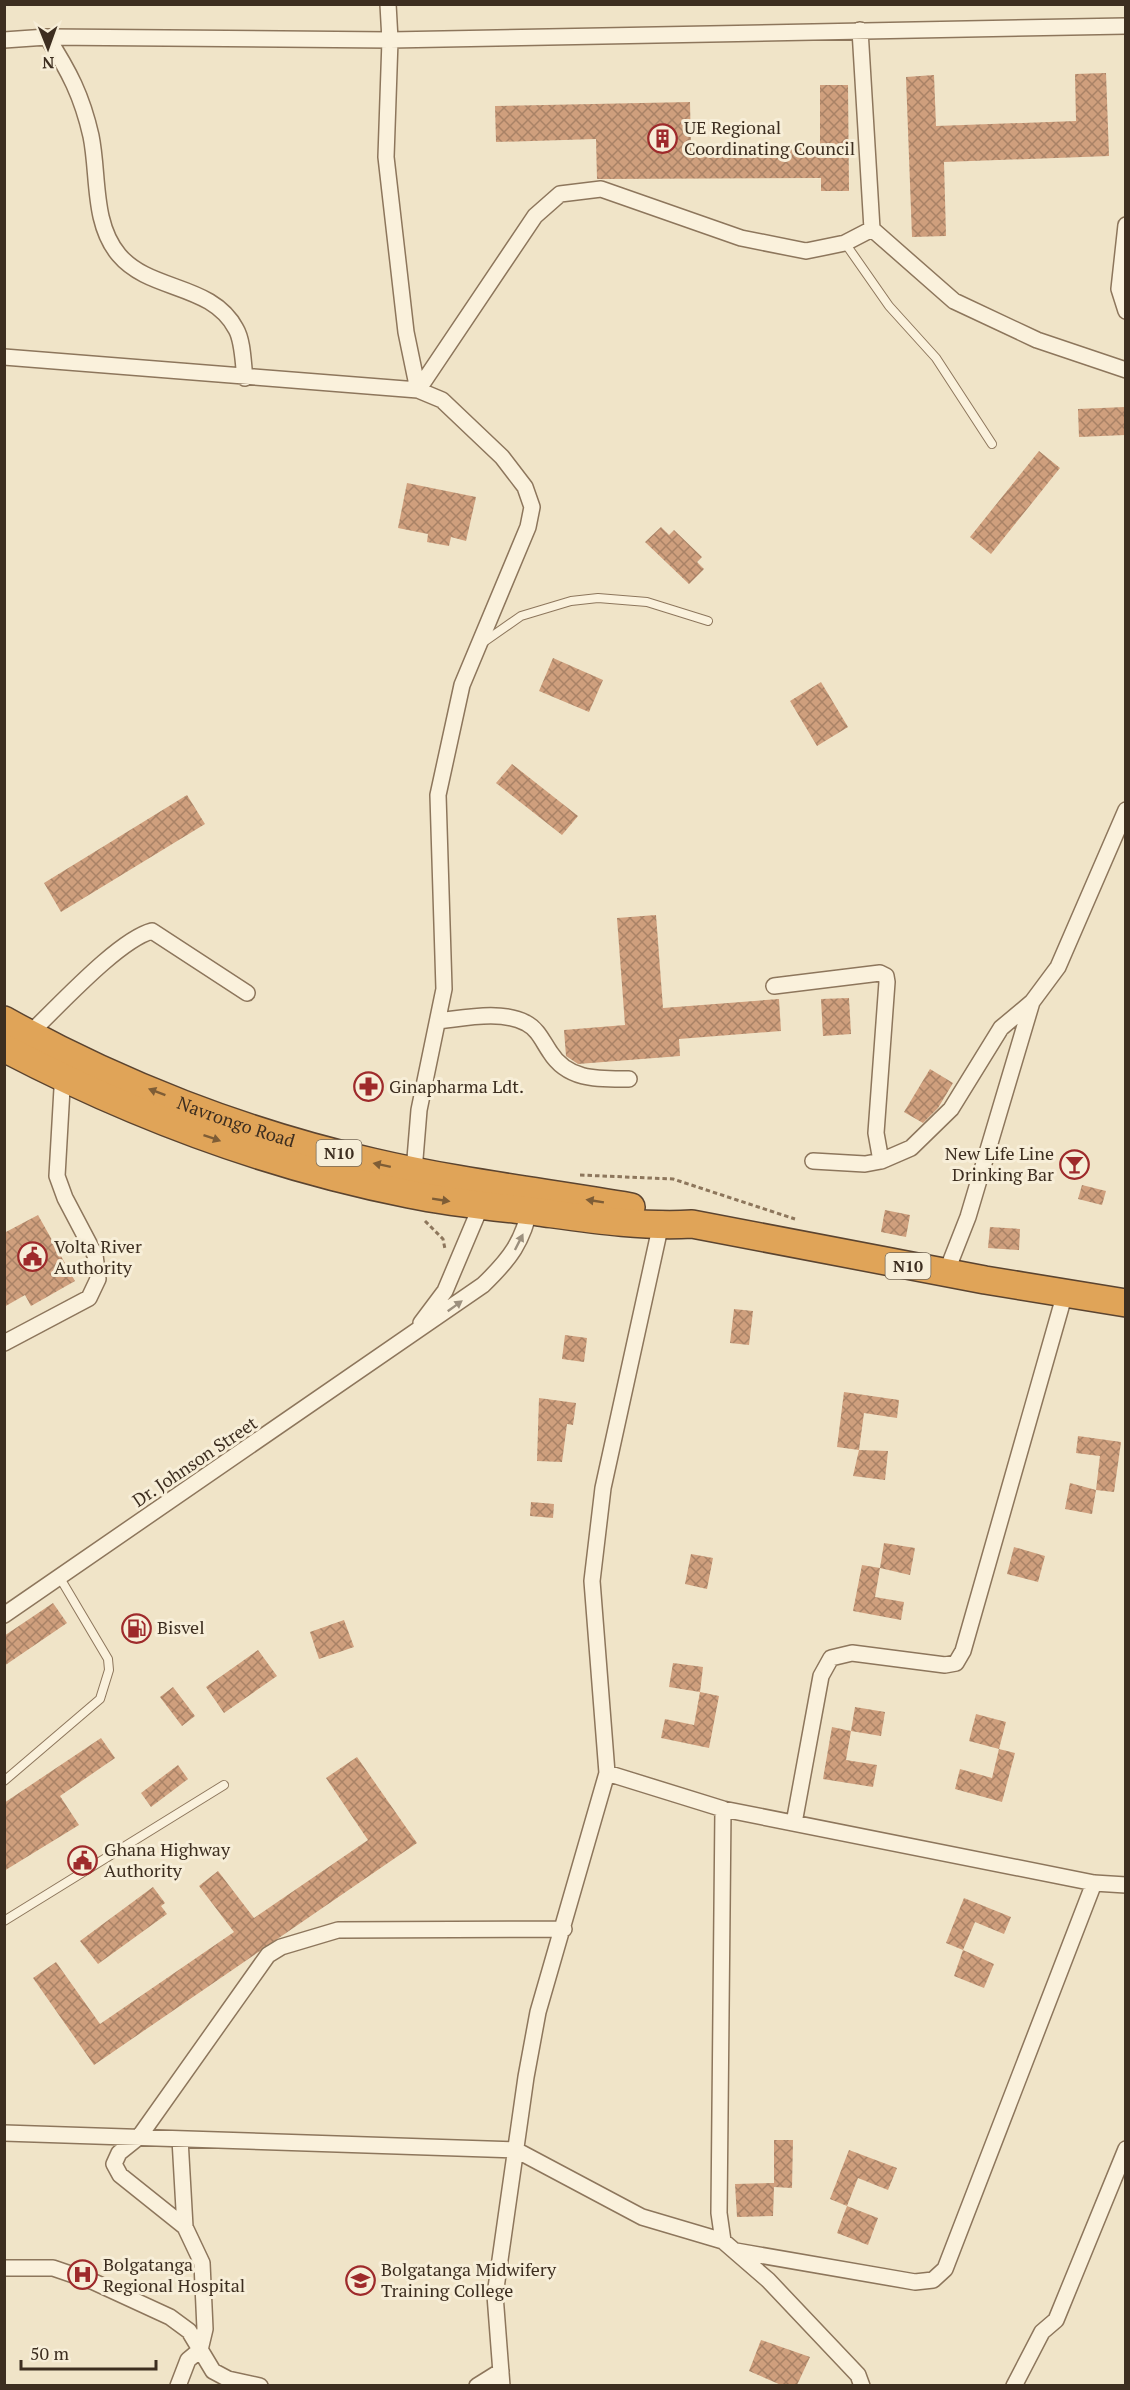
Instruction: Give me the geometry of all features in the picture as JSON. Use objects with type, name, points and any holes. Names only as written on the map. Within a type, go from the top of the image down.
[{"type":"highway","name":"Navrongo Road","points":[[4,1020],[64,1052],[144,1088],[225,1119],[369,1162],[414,1171],[484,1195]]},
{"type":"highway","name":"Navrongo Road","points":[[4,1048],[62,1078],[150,1117],[272,1160],[408,1194],[484,1195],[692,1224],[946,1273]]},
{"type":"highway","name":"N10","points":[[946,1273],[1125,1303]]},
{"type":"street","points":[[388,4],[390,40],[386,157],[406,332],[418,390]]},
{"type":"street","points":[[4,40],[47,37],[390,40],[1125,26]]},
{"type":"street","points":[[860,30],[873,229],[954,301],[1037,340],[1125,370]]},
{"type":"street","points":[[47,37],[79,92],[91,139],[101,218],[119,255],[149,278],[189,291],[220,308],[237,330],[245,378]]},
{"type":"street","points":[[418,390],[535,216],[560,194],[601,189],[741,238],[806,251],[845,243],[873,229]]},
{"type":"street","points":[[1125,225],[1119,290],[1125,311]]},
{"type":"street","points":[[4,357],[418,390],[442,400],[502,457],[525,487],[531,507],[528,527],[462,685],[438,795],[444,989],[419,1110],[414,1171]]},
{"type":"street","points":[[813,1161],[865,1164],[881,1161],[911,1148],[951,1109],[1001,1028],[1032,1002],[1058,967],[1125,810]]},
{"type":"street","points":[[29,1034],[67,995],[141,934],[152,931],[247,993]]},
{"type":"street","points":[[774,986],[880,974],[885,976],[887,982],[876,1133],[881,1161]]},
{"type":"street","points":[[946,1273],[968,1217],[1032,1002]]},
{"type":"street","points":[[438,1021],[496,1017],[525,1023],[537,1031],[555,1061],[584,1078],[629,1079]]},
{"type":"street","points":[[4,1343],[89,1298],[98,1279],[95,1256],[65,1198],[57,1176],[64,1052]]},
{"type":"street","name":"Dr. Johnson Street","points":[[407,1340],[445,1291],[484,1195]]},
{"type":"street","name":"Dr. Johnson Street","points":[[4,1616],[407,1340],[483,1285],[514,1253],[527,1224],[531,1202]]},
{"type":"street","points":[[477,2385],[502,2378],[495,2295],[538,2012],[564,1929],[607,1773],[592,1581],[603,1488],[661,1220]]},
{"type":"street","points":[[794,1823],[821,1676],[831,1658],[852,1653],[945,1665],[956,1663],[963,1651],[1065,1293]]},
{"type":"street","points":[[607,1773],[723,1809],[1094,1883],[1125,1885]]},
{"type":"street","points":[[723,1809],[719,2213],[729,2246],[768,2280],[858,2375],[862,2385]]},
{"type":"street","points":[[4,2133],[516,2150],[642,2217],[729,2246],[915,2282],[933,2280],[945,2269],[1094,1883]]},
{"type":"street","points":[[185,2226],[120,2175],[114,2164],[119,2153],[139,2138],[268,1955],[281,1947],[338,1930],[564,1929]]},
{"type":"street","points":[[178,2385],[188,2360],[200,2349],[205,2328],[202,2263],[185,2226],[180,2139]]},
{"type":"street","points":[[1014,2385],[1042,2331],[1056,2320],[1125,2149]]},
{"type":"street","points":[[4,2268],[53,2268],[94,2282],[170,2317],[189,2331],[213,2371],[228,2379],[260,2385]]},
{"type":"lane","points":[[845,243],[890,306],[936,358],[992,444]]},
{"type":"lane","points":[[478,647],[521,616],[571,601],[598,598],[647,602],[708,621]]},
{"type":"lane","points":[[4,1781],[100,1699],[109,1670],[108,1659],[60,1578]]},
{"type":"lane","points":[[4,1921],[224,1785]]},
{"type":"path","points":[[577,1174],[673,1179],[805,1223]]},
{"type":"building","points":[[1106,73],[1109,156],[944,162],[946,236],[912,237],[906,77],[934,75],[936,126],[1076,121],[1075,74]]},
{"type":"building","points":[[820,85],[848,85],[849,191],[821,191],[821,178],[597,179],[596,139],[496,142],[495,106],[690,102],[691,150],[820,147]]},
{"type":"building","points":[[1125,407],[1125,435],[1079,437],[1078,409]]},
{"type":"building","points":[[1039,451],[1060,468],[991,554],[970,537]]},
{"type":"building","points":[[407,483],[476,497],[466,541],[451,537],[449,546],[427,542],[428,534],[398,528]]},
{"type":"building","points":[[661,527],[669,535],[674,530],[702,557],[697,562],[704,569],[689,584],[645,542]]},
{"type":"building","points":[[553,658],[603,680],[589,712],[539,691]]},
{"type":"building","points":[[821,682],[848,727],[817,746],[790,701]]},
{"type":"building","points":[[512,764],[578,816],[562,835],[496,783]]},
{"type":"building","points":[[187,795],[205,824],[61,912],[44,883]]},
{"type":"building","points":[[656,915],[663,1008],[779,999],[781,1031],[679,1039],[680,1056],[578,1064],[566,1056],[564,1030],[625,1025],[617,918]]},
{"type":"building","points":[[849,998],[851,1034],[823,1036],[821,999]]},
{"type":"building","points":[[930,1069],[953,1083],[938,1108],[923,1123],[904,1112]]},
{"type":"building","points":[[1082,1185],[1106,1191],[1102,1205],[1078,1199]]},
{"type":"building","points":[[885,1210],[910,1215],[906,1237],[881,1232]]},
{"type":"building","name":"Volta River Authority","points":[[38,1215],[75,1281],[31,1306],[25,1295],[4,1307],[4,1233]]},
{"type":"building","points":[[990,1227],[1020,1229],[1019,1250],[988,1248]]},
{"type":"building","points":[[734,1309],[753,1311],[749,1345],[730,1343]]},
{"type":"building","points":[[565,1335],[587,1338],[584,1362],[562,1359]]},
{"type":"building","points":[[844,1392],[899,1400],[897,1418],[864,1413],[859,1450],[837,1447]]},
{"type":"building","points":[[539,1398],[576,1403],[573,1425],[567,1424],[562,1462],[537,1461]]},
{"type":"building","points":[[1078,1436],[1121,1442],[1114,1492],[1096,1490],[1100,1456],[1076,1453]]},
{"type":"building","points":[[859,1450],[888,1451],[885,1480],[853,1476]]},
{"type":"building","points":[[1070,1483],[1096,1490],[1092,1514],[1065,1509]]},
{"type":"building","points":[[531,1502],[554,1504],[553,1518],[530,1516]]},
{"type":"building","points":[[884,1543],[915,1548],[910,1575],[880,1568]]},
{"type":"building","points":[[1014,1547],[1045,1556],[1038,1582],[1007,1574]]},
{"type":"building","points":[[691,1554],[713,1558],[707,1589],[685,1584]]},
{"type":"building","points":[[862,1565],[880,1568],[875,1597],[904,1602],[901,1620],[853,1611]]},
{"type":"building","points":[[53,1603],[67,1623],[4,1666],[4,1636]]},
{"type":"building","points":[[344,1620],[354,1647],[319,1659],[310,1632]]},
{"type":"building","points":[[258,1650],[277,1676],[224,1713],[206,1687]]},
{"type":"building","points":[[673,1663],[703,1667],[700,1692],[669,1687]]},
{"type":"building","points":[[173,1687],[195,1716],[182,1726],[160,1697]]},
{"type":"building","points":[[700,1692],[719,1696],[709,1748],[661,1738],[665,1719],[694,1725]]},
{"type":"building","points":[[855,1707],[885,1712],[881,1736],[851,1731]]},
{"type":"building","points":[[976,1714],[1006,1722],[999,1749],[969,1741]]},
{"type":"building","points":[[832,1727],[851,1731],[846,1760],[877,1765],[873,1787],[823,1779]]},
{"type":"building","points":[[101,1738],[115,1758],[60,1796],[79,1825],[4,1871],[4,1803]]},
{"type":"building","points":[[999,1749],[1015,1753],[1002,1802],[955,1789],[960,1769],[992,1778]]},
{"type":"building","points":[[357,1757],[417,1843],[94,2065],[33,1978],[56,1962],[100,2024],[234,1932],[199,1886],[218,1871],[254,1918],[368,1840],[326,1778]]},
{"type":"building","points":[[178,1765],[188,1779],[151,1807],[141,1793]]},
{"type":"building","points":[[153,1887],[165,1903],[161,1906],[167,1914],[98,1964],[80,1941]]},
{"type":"building","points":[[964,1898],[1011,1917],[1004,1934],[975,1922],[963,1950],[946,1943]]},
{"type":"building","points":[[963,1950],[994,1964],[984,1988],[954,1976]]},
{"type":"building","points":[[774,2140],[793,2140],[792,2188],[774,2187],[773,2216],[737,2217],[735,2184],[774,2183]]},
{"type":"building","points":[[849,2150],[897,2168],[888,2190],[858,2178],[847,2206],[830,2199]]},
{"type":"building","points":[[847,2206],[878,2218],[868,2245],[837,2233]]},
{"type":"building","points":[[761,2340],[810,2357],[797,2385],[781,2385],[749,2371]]},
{"type":"place","name":"UE Regional Coordinating Council","points":[[663,138]]},
{"type":"place","name":"Ginapharma Ldt.","points":[[368,1087]]},
{"type":"place","name":"New Life Line Drinking Bar","points":[[1075,1164]]},
{"type":"place","name":"Volta River Authority","points":[[33,1257]]},
{"type":"place","name":"Bisvel","points":[[136,1628]]},
{"type":"place","name":"Ghana Highway Authority","points":[[83,1860]]},
{"type":"place","name":"Bolgatanga Regional Hospital","points":[[82,2275]]},
{"type":"place","name":"Bolgatanga Midwifery Training College","points":[[360,2280]]}]
